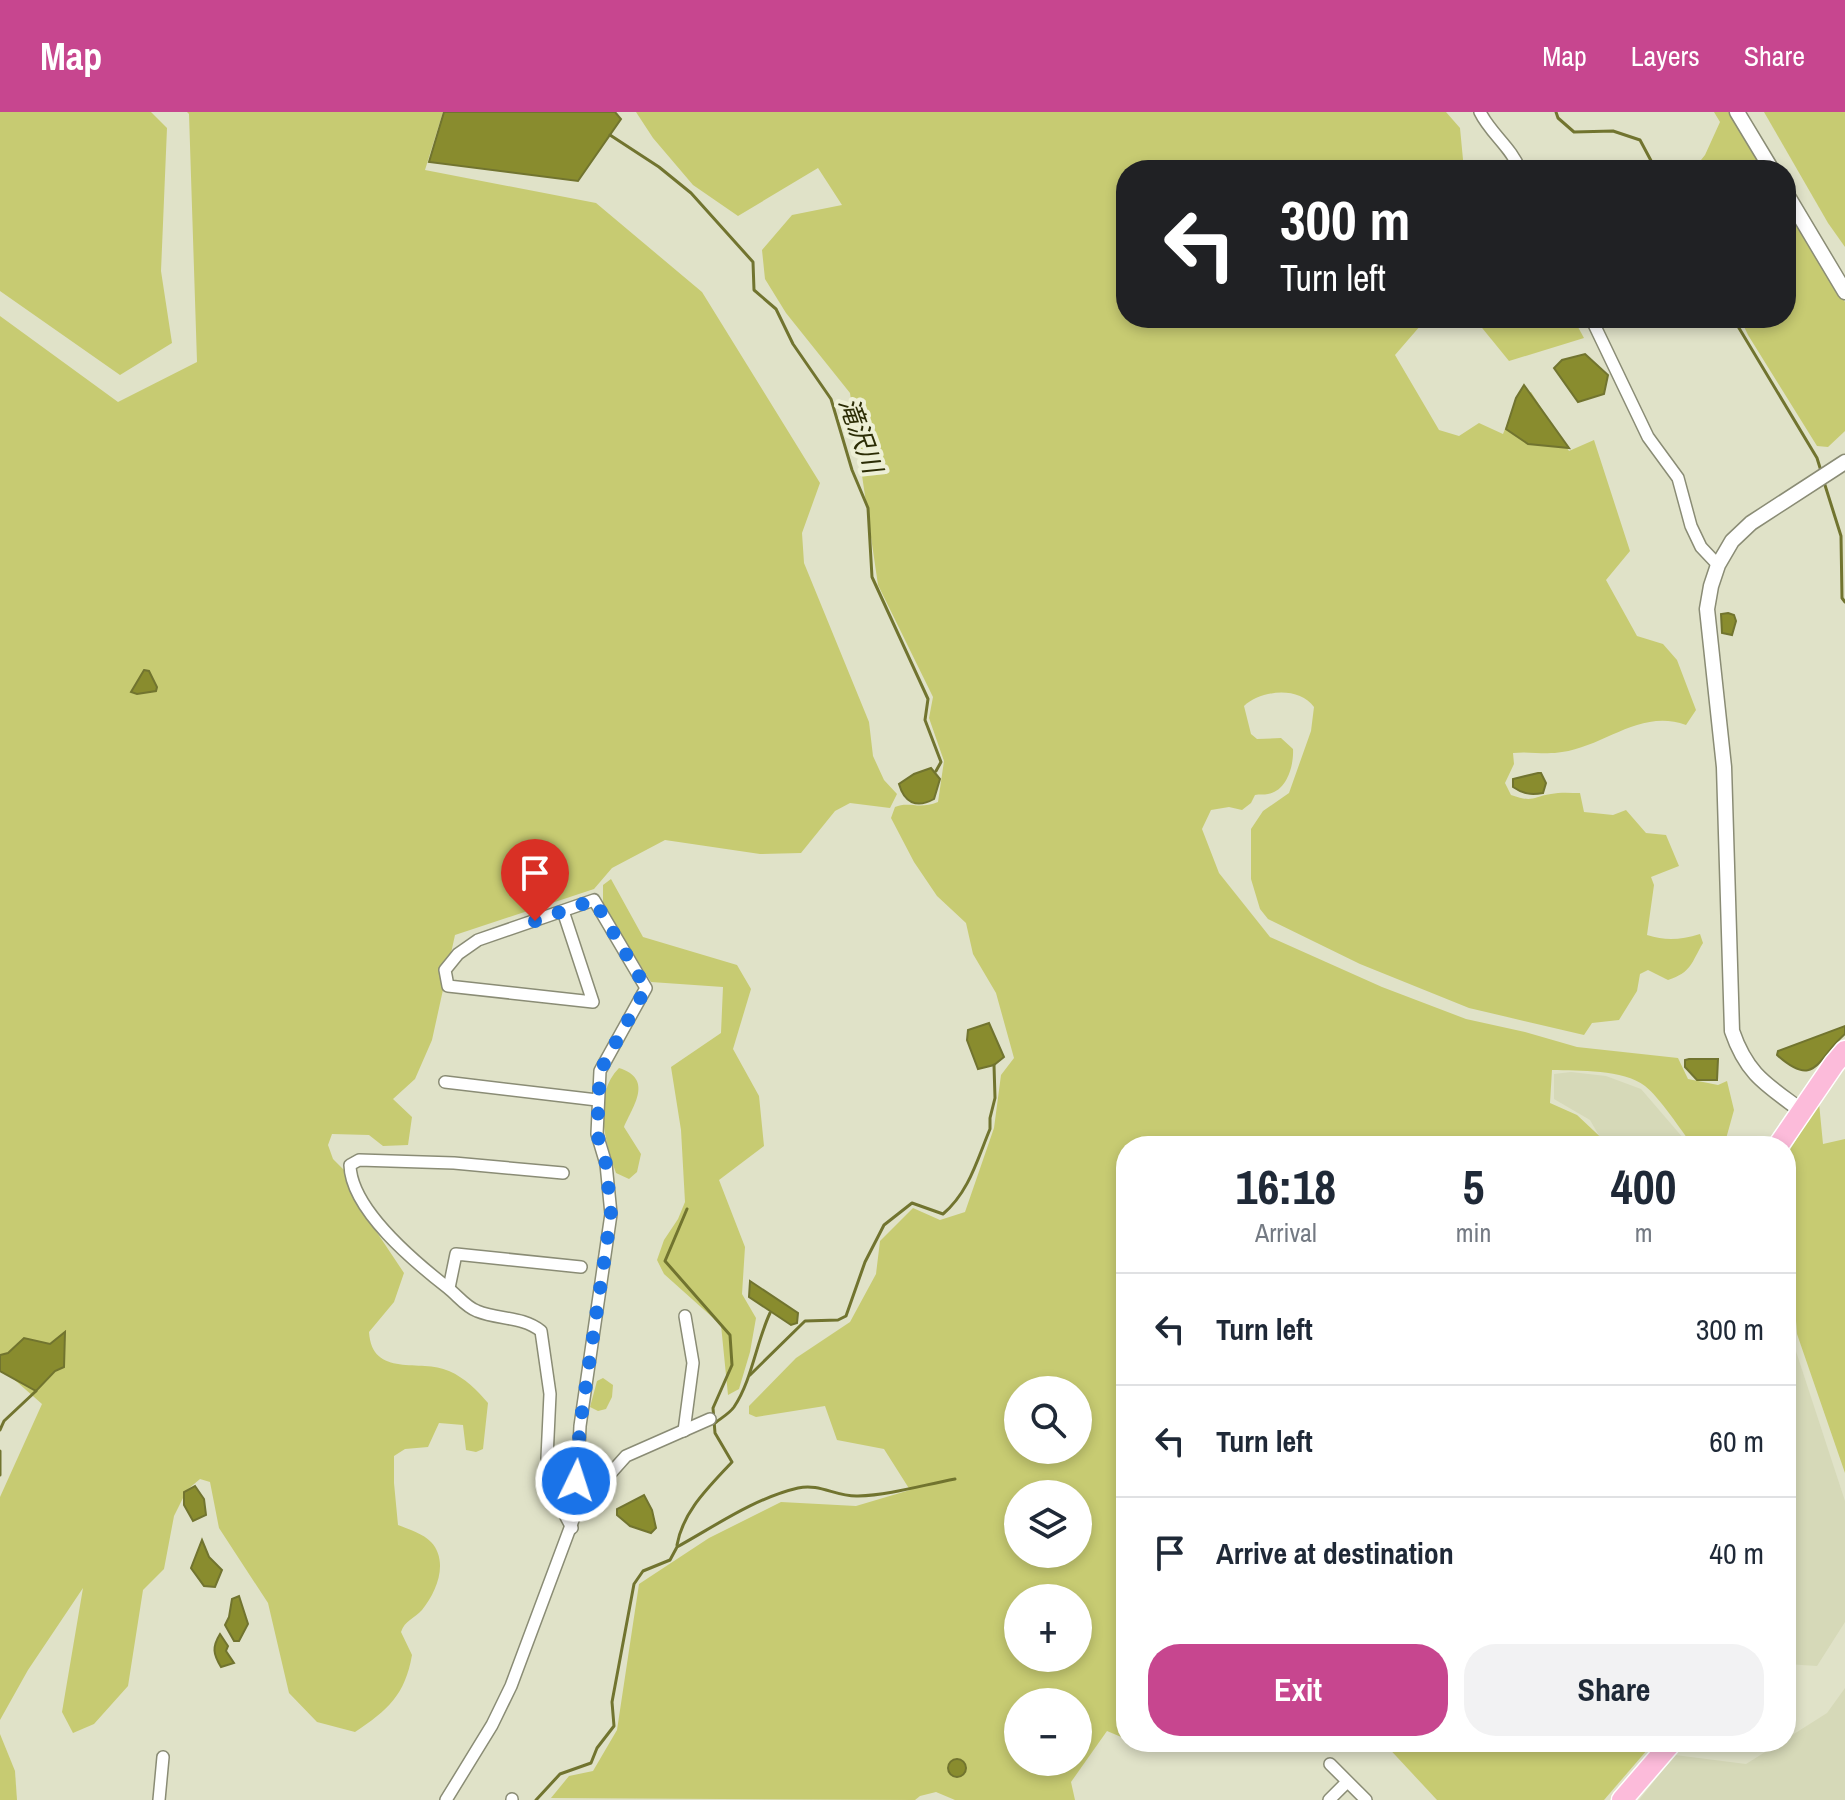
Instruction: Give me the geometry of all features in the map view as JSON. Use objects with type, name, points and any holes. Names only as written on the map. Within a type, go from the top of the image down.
[{"type":"highway","points":[[1785,1136],[1845,1051]]},
{"type":"highway","points":[[1622,1800],[1663,1752]]},
{"type":"street","points":[[1480,112],[1487,127],[1516,160]]},
{"type":"street","points":[[1737,112],[1766,160]]},
{"type":"street","points":[[1796,210],[1845,292]]},
{"type":"street","points":[[1596,328],[1648,437],[1678,478],[1691,526],[1701,547],[1718,565]]},
{"type":"street","points":[[1802,1111],[1752,1072],[1740,1056],[1732,1031],[1724,767],[1707,609],[1718,565],[1732,541],[1751,523],[1843,466]]},
{"type":"street","points":[[446,1800],[492,1725],[511,1686],[576,1512],[580,1426],[611,1214],[606,1164],[597,1134],[600,1071],[646,988],[594,900],[478,940],[458,954],[445,970],[448,986],[593,1002],[563,911]]},
{"type":"street","points":[[445,1082],[597,1100]]},
{"type":"street","points":[[563,1173],[454,1163],[352,1162],[350,1172],[361,1197],[380,1225],[405,1253],[478,1312],[530,1322],[541,1331],[550,1394],[547,1458],[564,1513],[572,1528]]},
{"type":"street","points":[[449,1288],[456,1254],[581,1267]]},
{"type":"street","points":[[684,1431],[693,1363],[685,1316]]},
{"type":"street","points":[[576,1512],[626,1456],[710,1419]]},
{"type":"street","points":[[159,1800],[163,1757]]},
{"type":"street","points":[[1330,1764],[1366,1800]]},
{"type":"street","points":[[1329,1800],[1347,1782]]},
{"type":"shaded area","points":[[444,112],[615,112],[621,119],[578,181],[429,162]]},
{"type":"shaded area","points":[[1585,354],[1608,375],[1604,394],[1578,402],[1554,368],[1562,360]]},
{"type":"shaded area","points":[[1524,385],[1569,448],[1528,444],[1506,429],[1516,398]]},
{"type":"shaded area","points":[[1721,614],[1734,615],[1736,621],[1732,635],[1722,633]]},
{"type":"shaded area","points":[[144,670],[149,671],[156,691],[131,692]]},
{"type":"shaded area","points":[[931,768],[940,779],[934,799],[912,802],[899,784]]},
{"type":"shaded area","points":[[1538,773],[1546,783],[1543,793],[1527,793],[1513,787],[1513,779]]},
{"type":"shaded area","points":[[989,1023],[1004,1057],[994,1065],[978,1069],[967,1040],[968,1030]]},
{"type":"shaded area","points":[[1845,1026],[1845,1034],[1815,1067],[1808,1070],[1800,1070],[1777,1055],[1778,1051]]},
{"type":"shaded area","points":[[1718,1059],[1717,1080],[1697,1080],[1685,1067],[1685,1060]]},
{"type":"shaded area","points":[[1571,1072],[1606,1076],[1641,1089],[1681,1136],[1599,1136],[1590,1120],[1554,1099],[1554,1074]]},
{"type":"shaded area","points":[[750,1281],[798,1313],[797,1323],[791,1325],[749,1297]]},
{"type":"shaded area","points":[[65,1332],[64,1367],[55,1371],[36,1391],[0,1371],[0,1355],[8,1353],[24,1338],[50,1344]]},
{"type":"shaded area","points":[[1796,1351],[1845,1501],[1845,1622],[1817,1666],[1796,1665]]},
{"type":"shaded area","points":[[195,1486],[204,1499],[206,1515],[193,1521],[184,1505],[184,1492]]},
{"type":"shaded area","points":[[644,1495],[656,1528],[651,1533],[630,1526],[617,1515],[617,1509]]},
{"type":"shaded area","points":[[202,1540],[209,1557],[222,1570],[215,1587],[204,1586],[191,1568]]},
{"type":"shaded area","points":[[239,1596],[248,1624],[239,1641],[234,1641],[225,1625],[232,1599]]},
{"type":"shaded area","points":[[220,1634],[234,1663],[221,1667],[214,1650]]},
{"type":"shaded area","points":[[1845,1688],[1845,1800],[1639,1800],[1675,1755],[1746,1764],[1765,1752],[1796,1752],[1796,1733],[1827,1713]]},
{"type":"shaded area","points":[[957,1759],[966,1768],[957,1777],[948,1768]]},
{"type":"green space","points":[[0,112],[151,112],[167,128],[161,271],[172,343],[120,375],[0,291]]},
{"type":"green space","points":[[187,112],[443,112],[425,170],[596,203],[702,292],[820,483],[802,533],[804,563],[869,722],[873,756],[884,780],[897,794],[890,808],[850,803],[835,811],[801,853],[760,854],[665,840],[612,868],[594,889],[455,935],[432,1040],[415,1079],[393,1099],[412,1117],[408,1145],[383,1146],[369,1135],[332,1134],[328,1145],[333,1159],[344,1170],[356,1201],[404,1273],[394,1302],[369,1332],[372,1347],[388,1362],[449,1371],[470,1385],[488,1403],[483,1449],[476,1452],[466,1450],[463,1425],[439,1423],[428,1447],[405,1449],[394,1456],[398,1525],[431,1542],[439,1558],[439,1576],[427,1603],[401,1632],[412,1655],[400,1691],[386,1709],[355,1732],[317,1722],[289,1693],[268,1603],[219,1528],[210,1482],[200,1479],[187,1490],[174,1516],[164,1569],[143,1590],[128,1686],[94,1724],[73,1733],[62,1712],[83,1588],[28,1670],[0,1720],[0,1497],[42,1404],[0,1367],[0,316],[118,402],[197,362]]},
{"type":"green space","points":[[636,112],[1446,112],[1460,128],[1463,160],[1116,160],[1116,328],[1418,328],[1395,355],[1439,430],[1459,436],[1479,423],[1503,434],[1517,399],[1531,392],[1569,451],[1594,440],[1630,551],[1606,580],[1637,636],[1663,644],[1677,660],[1696,710],[1686,725],[1654,721],[1562,752],[1513,753],[1514,764],[1505,783],[1511,795],[1528,799],[1554,793],[1580,793],[1584,812],[1613,815],[1626,810],[1646,833],[1666,835],[1679,866],[1651,877],[1654,885],[1647,935],[1673,939],[1700,934],[1703,943],[1690,966],[1676,977],[1668,980],[1648,970],[1640,974],[1637,991],[1619,1020],[1592,1023],[1584,1035],[1469,1008],[1360,964],[1268,919],[1260,909],[1251,879],[1251,829],[1263,811],[1289,793],[1311,731],[1314,707],[1307,700],[1290,693],[1260,696],[1244,706],[1251,734],[1257,739],[1281,738],[1293,749],[1291,769],[1280,788],[1268,794],[1255,795],[1242,810],[1229,807],[1211,810],[1202,829],[1219,873],[1270,937],[1382,987],[1466,1019],[1577,1047],[1678,1058],[1688,1079],[1718,1085],[1727,1081],[1734,1110],[1727,1136],[1686,1136],[1657,1098],[1636,1080],[1600,1072],[1552,1070],[1550,1103],[1577,1115],[1599,1136],[1116,1136],[1116,1735],[1107,1731],[1092,1752],[1092,1688],[1004,1688],[1004,1776],[1075,1776],[1071,1782],[1075,1800],[955,1800],[936,1792],[915,1800],[551,1798],[569,1776],[593,1771],[617,1730],[639,1584],[709,1538],[781,1502],[856,1506],[910,1490],[884,1449],[837,1440],[825,1406],[756,1417],[749,1414],[749,1406],[796,1358],[850,1322],[876,1274],[880,1241],[913,1208],[940,1220],[965,1212],[994,1128],[1001,1075],[1014,1058],[996,993],[973,954],[966,923],[937,896],[914,862],[891,818],[895,807],[938,802],[944,761],[929,718],[933,697],[878,585],[850,393],[786,313],[765,279],[762,250],[792,215],[842,205],[818,168],[738,216],[693,185],[653,138]]},
{"type":"green space","points":[[1714,112],[1733,112],[1761,160],[1701,160],[1720,122]]},
{"type":"green space","points":[[1764,112],[1845,112],[1845,247],[1796,168],[1796,160],[1792,160]]},
{"type":"green space","points":[[1796,219],[1845,302],[1845,431],[1828,447],[1817,446],[1745,328],[1796,328]]},
{"type":"green space","points":[[1482,328],[1578,328],[1584,338],[1509,361]]},
{"type":"green space","points":[[611,879],[643,937],[737,965],[751,989],[733,1049],[759,1096],[764,1146],[719,1180],[745,1247],[742,1294],[756,1318],[739,1389],[728,1395],[721,1325],[664,1274],[657,1260],[685,1202],[681,1130],[671,1067],[721,1033],[723,987],[651,982],[603,906],[603,885]]},
{"type":"green space","points":[[619,1068],[630,1073],[638,1086],[636,1102],[624,1127],[641,1154],[637,1172],[629,1179],[616,1173],[603,1119],[606,1091]]},
{"type":"green space","points":[[1819,1103],[1823,1144],[1845,1139],[1845,1473],[1797,1334],[1796,1140]]},
{"type":"green space","points":[[603,1378],[613,1385],[612,1397],[606,1409],[598,1411],[590,1407],[597,1381]]},
{"type":"green space","points":[[585,1453],[591,1453],[597,1460],[596,1473],[588,1481],[582,1471]]},
{"type":"green space","points":[[0,1734],[15,1771],[17,1800],[0,1800]]},
{"type":"green space","points":[[1392,1752],[1645,1752],[1604,1800],[1437,1800]]},
{"type":"waterway","points":[[1556,112],[1558,118],[1574,132],[1613,131],[1640,140],[1651,160]]},
{"type":"waterway","name":"滝沢川","points":[[610,135],[659,167],[691,193],[753,262],[754,290],[776,309],[793,344],[831,399],[852,470],[868,508],[872,577],[928,699],[925,720],[941,762],[936,771]]},
{"type":"waterway","points":[[1739,328],[1817,458],[1821,471]]},
{"type":"waterway","points":[[1824,482],[1841,536],[1842,598],[1845,602]]},
{"type":"waterway","points":[[750,1375],[805,1321],[838,1320],[846,1316],[865,1262],[884,1225],[912,1203],[943,1214],[952,1205],[971,1175],[990,1129],[995,1098],[994,1065]]},
{"type":"waterway","points":[[677,1545],[691,1510],[732,1462],[715,1433],[713,1408],[732,1365],[730,1335],[665,1261],[687,1209]]},
{"type":"waterway","points":[[715,1423],[732,1409],[740,1396],[770,1313]]},
{"type":"waterway","points":[[0,1430],[4,1421],[36,1391]]},
{"type":"waterway","points":[[0,1451],[0,1475]]},
{"type":"waterway","points":[[536,1800],[560,1774],[591,1763],[597,1748],[614,1726],[612,1702],[634,1584],[643,1571],[670,1560],[677,1547],[721,1522],[751,1506],[798,1488],[821,1489],[850,1496],[870,1495],[955,1479]]},
{"type":"route","points":[[535,921],[594,900],[646,988],[600,1071],[597,1134],[606,1164],[611,1214],[580,1426],[576,1481]]}]
